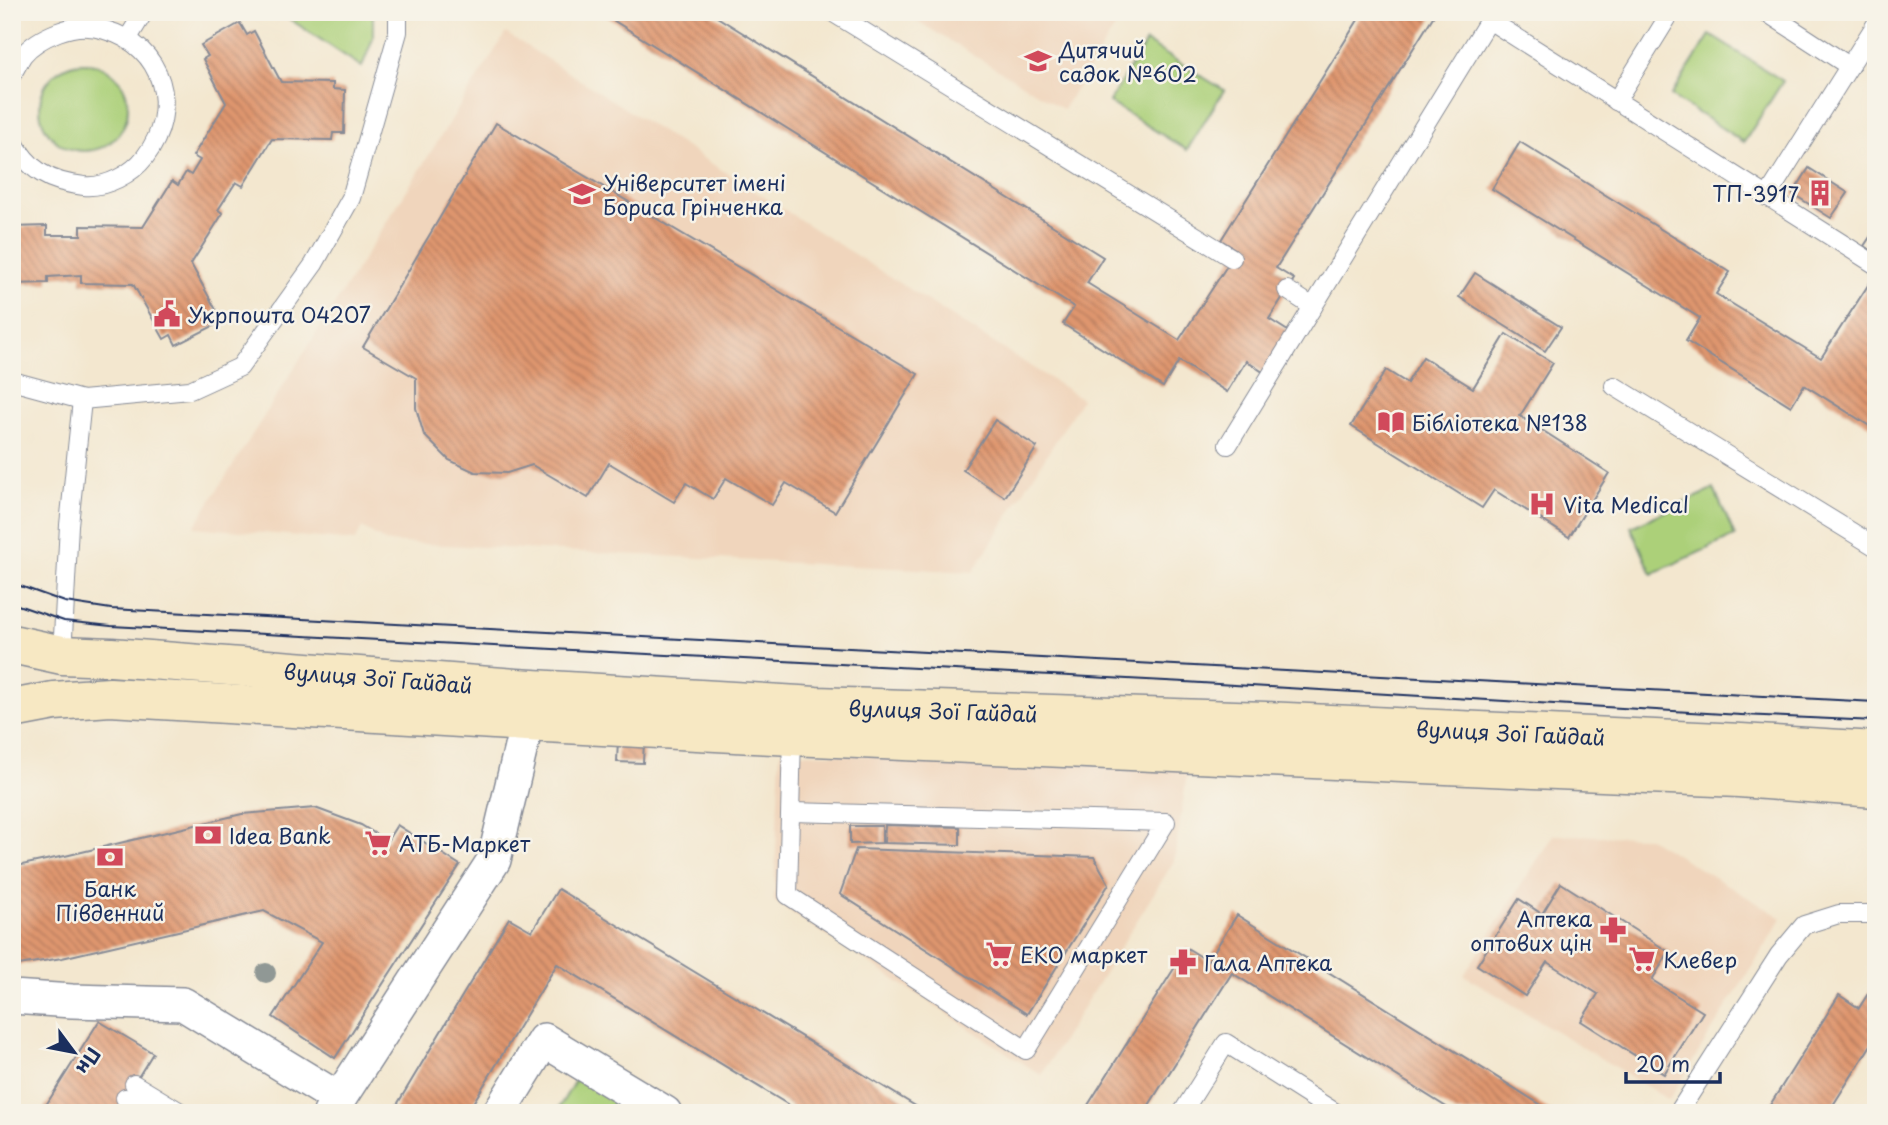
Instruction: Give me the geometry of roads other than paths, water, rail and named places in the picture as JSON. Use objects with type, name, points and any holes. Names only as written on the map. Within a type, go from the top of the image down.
[{"type":"main road","name":"вулиця Зої Гайдай","points":[[12,644],[62,655],[516,688],[802,705],[1266,721],[1876,751]]},
{"type":"main road","name":"вулиця Зої Гайдай","points":[[12,709],[54,701],[110,697],[792,736],[1725,777],[1876,788]]},
{"type":"street","points":[[12,997],[183,1004],[335,1106],[494,860],[527,722]]},
{"type":"street","points":[[499,1113],[544,1040],[664,1113]]},
{"type":"lane","points":[[12,139],[20,154],[39,172],[63,184],[90,186],[116,180],[138,166],[155,145],[164,120],[164,93],[155,68],[145,52],[83,12]]},
{"type":"lane","points":[[123,36],[144,12]]},
{"type":"lane","points":[[12,381],[82,400],[190,390],[240,367],[314,264],[351,198],[398,32],[398,12]]},
{"type":"lane","points":[[831,12],[1232,258]]},
{"type":"lane","points":[[1616,101],[1671,12]]},
{"type":"lane","points":[[1766,12],[1849,66]]},
{"type":"lane","points":[[1228,445],[1491,16],[1616,101],[1876,265]]},
{"type":"lane","points":[[1767,197],[1876,24]]},
{"type":"lane","points":[[12,74],[23,54],[44,37],[57,32],[69,28],[96,27],[123,36]]},
{"type":"lane","points":[[1287,290],[1313,307]]},
{"type":"lane","points":[[1614,386],[1876,547]]},
{"type":"lane","points":[[62,655],[69,525],[82,400]]},
{"type":"lane","points":[[791,812],[1166,822],[1026,1050],[788,895],[792,736]]},
{"type":"lane","points":[[1678,1113],[1779,956],[1804,925],[1839,914],[1876,914]]},
{"type":"lane","points":[[1182,1113],[1226,1043],[1336,1113]]},
{"type":"lane","points":[[150,1113],[130,1091],[182,1113]]},
{"type":"tram line","points":[[12,583],[65,602],[111,609],[1876,702]]},
{"type":"tram line","points":[[12,603],[64,621],[111,626],[1876,721]]},
{"type":"place","name":"Дитячий садок №602","points":[[1038,61]]},
{"type":"place","name":"ТП-3917","points":[[1820,193]]},
{"type":"place","name":"Університет імені Бориса Грінченка","points":[[582,194]]},
{"type":"place","name":"Укрпошта 04207","points":[[167,314]]},
{"type":"place","name":"Бібліотека №138","points":[[1391,422]]},
{"type":"place","name":"Vita Medical","points":[[1542,504]]},
{"type":"place","name":"Idea Bank","points":[[208,835]]},
{"type":"place","name":"АТБ-Маркет","points":[[378,843]]},
{"type":"place","name":"Банк Південний","points":[[110,857]]},
{"type":"place","name":"Аптека оптових цін","points":[[1613,930]]},
{"type":"place","name":"ЕКО маркет","points":[[999,954]]},
{"type":"place","name":"Клевер","points":[[1642,959]]},
{"type":"place","name":"Гала Аптека","points":[[1183,962]]}]
